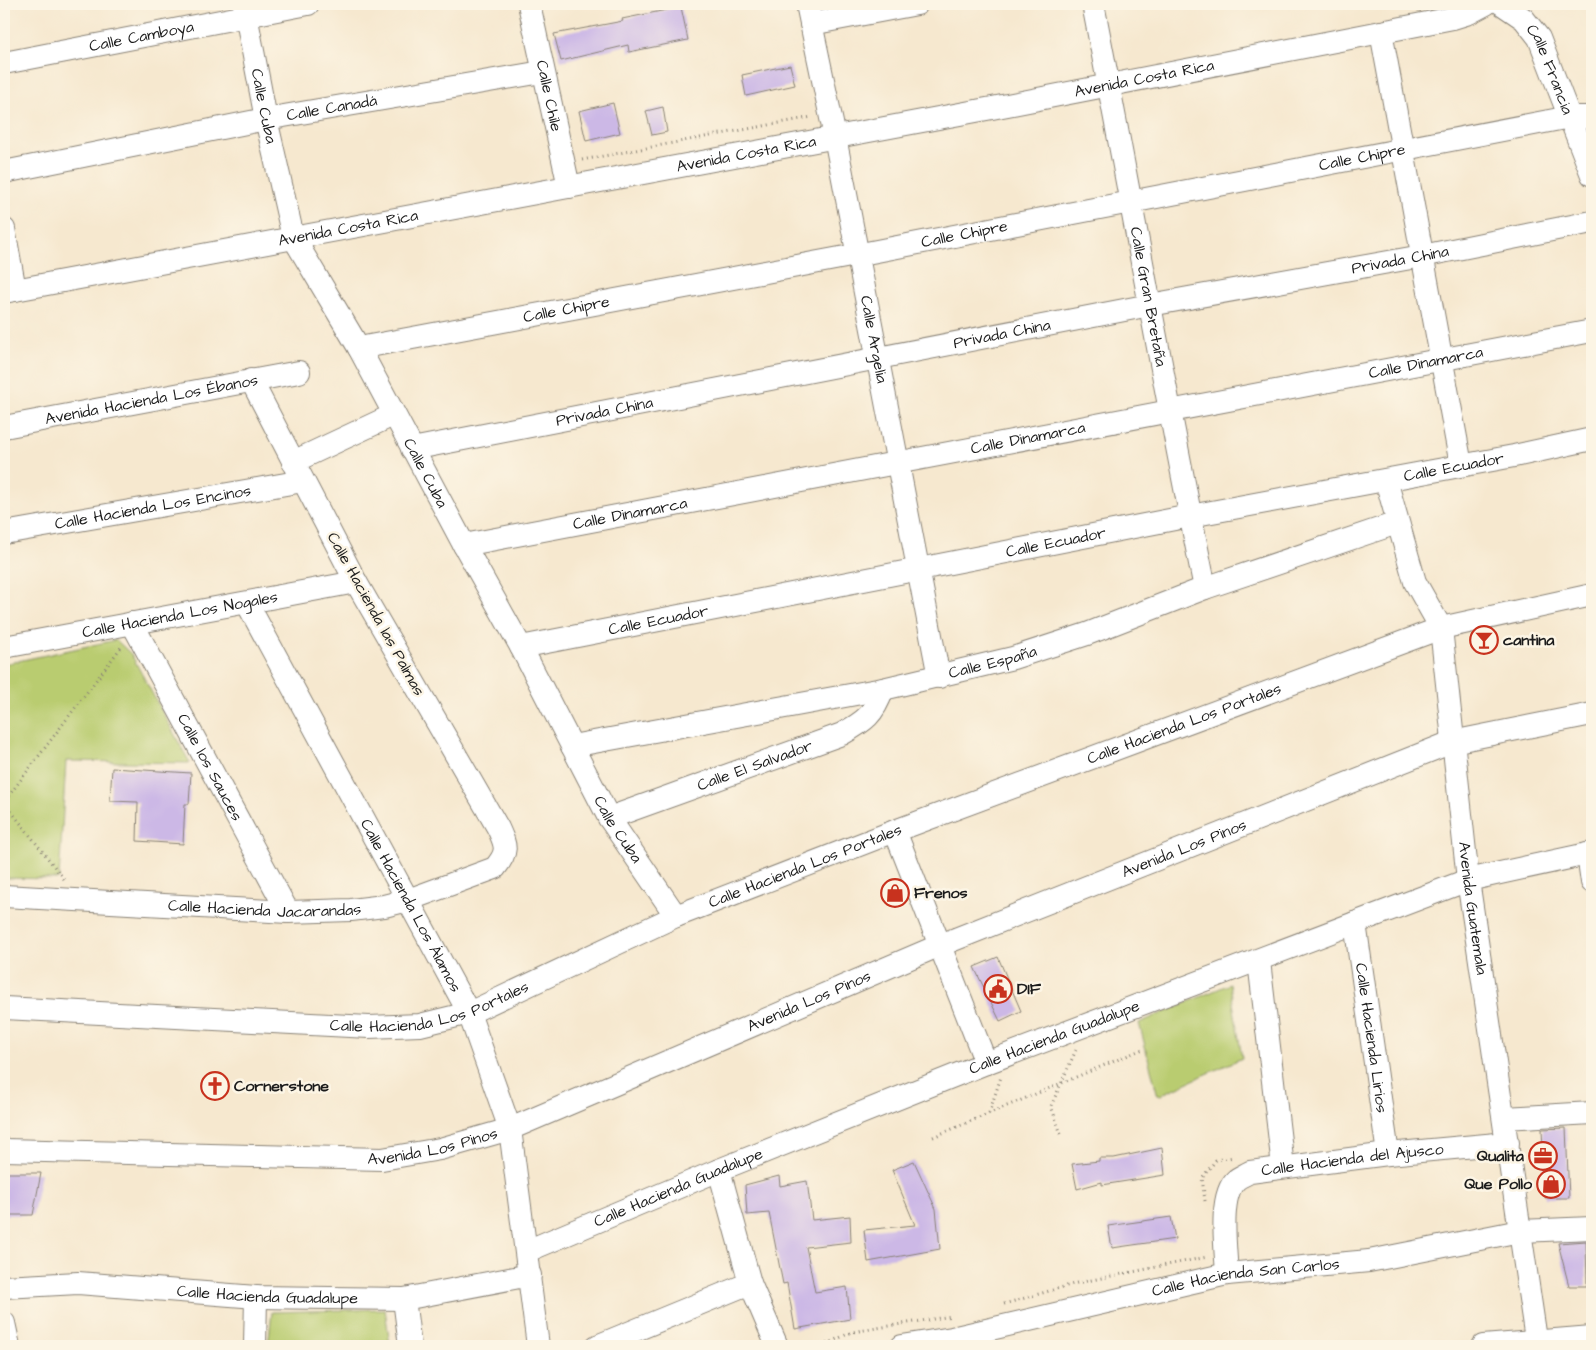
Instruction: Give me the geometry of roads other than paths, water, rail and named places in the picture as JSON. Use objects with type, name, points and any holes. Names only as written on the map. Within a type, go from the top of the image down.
[{"type":"street","name":"Calle Camboya","points":[[4,63],[245,10],[308,4]]},
{"type":"street","name":"Calle Chile","points":[[529,4],[568,187]]},
{"type":"street","points":[[809,14],[917,4]]},
{"type":"street","name":"Calle Gran Bretaña","points":[[1093,4],[1132,201],[1169,413],[1205,588]]},
{"type":"street","name":"Avenida Costa Rica","points":[[9,291],[1109,85],[1453,18],[1470,13],[1486,4]]},
{"type":"street","name":"Calle Francia","points":[[1502,4],[1524,19],[1539,38],[1592,175]]},
{"type":"street","name":"Calle Cuba","points":[[245,10],[266,119],[293,238],[359,348],[393,415],[521,647],[609,818],[676,916]]},
{"type":"street","name":"Calle Argelia","points":[[809,14],[835,137],[856,255],[939,677]]},
{"type":"street","points":[[1381,32],[1440,360],[1461,465]]},
{"type":"street","name":"Calle Canadá","points":[[4,172],[266,119],[542,72]]},
{"type":"street","name":"Calle Chipre","points":[[359,348],[1402,151],[1570,117],[1592,117]]},
{"type":"street","name":"Privada China","points":[[412,449],[1150,305],[1422,256],[1592,222]]},
{"type":"street","points":[[4,229],[9,291]]},
{"type":"street","name":"Calle Dinamarca","points":[[464,545],[1169,413],[1592,331]]},
{"type":"street","name":"Avenida Hacienda Los Ébanos","points":[[4,427],[299,372]]},
{"type":"street","name":"Calle Hacienda las Palmas","points":[[251,380],[356,582],[498,828],[506,846]]},
{"type":"street","name":"Calle Hacienda Los Encinos","points":[[4,533],[298,472],[393,415]]},
{"type":"street","name":"Calle Ecuador","points":[[521,647],[1190,516],[1514,456],[1592,439]]},
{"type":"street","name":"Avenida Guatemala","points":[[1386,480],[1415,582],[1441,628],[1468,880],[1536,1343]]},
{"type":"street","name":"Calle España","points":[[572,746],[939,677],[1031,652],[1087,634],[1205,588],[1397,523]]},
{"type":"street","name":"Calle Hacienda Los Nogales","points":[[4,647],[130,632],[247,603],[356,582]]},
{"type":"street","name":"Calle Hacienda Los Portales","points":[[4,1008],[369,1027],[420,1026],[469,1013],[676,916],[894,832],[1441,628],[1592,595]]},
{"type":"street","name":"Calle Hacienda Los Álamos","points":[[247,603],[469,1013],[510,1129],[538,1346]]},
{"type":"street","name":"Calle los Sauces","points":[[130,632],[288,912]]},
{"type":"street","name":"Calle El Salvador","points":[[609,818],[842,734],[863,722],[870,715],[876,708],[883,689]]},
{"type":"street","name":"Avenida Los Pinos","points":[[4,1150],[382,1159],[440,1149],[510,1129],[938,946],[1452,742],[1592,714]]},
{"type":"street","points":[[894,832],[938,946],[995,1066]]},
{"type":"street","name":"Calle Hacienda Jacarandas","points":[[4,896],[288,912],[351,910],[384,906],[408,900],[495,868],[504,858],[506,846]]},
{"type":"street","points":[[1590,854],[1592,882]]},
{"type":"street","name":"Calle Hacienda Guadalupe","points":[[527,1251],[719,1170],[995,1066],[1259,960],[1468,880],[1590,854]]},
{"type":"street","name":"Calle Hacienda Lirios","points":[[1355,923],[1388,1154]]},
{"type":"street","points":[[1259,960],[1283,1167]]},
{"type":"street","points":[[1504,1118],[1592,1113]]},
{"type":"street","name":"Calle Hacienda del Ajusco","points":[[1227,1274],[1225,1210],[1228,1193],[1235,1180],[1250,1172],[1388,1154],[1508,1143]]},
{"type":"street","points":[[719,1170],[750,1282],[777,1346]]},
{"type":"street","name":"Calle Hacienda San Carlos","points":[[902,1346],[953,1342],[1227,1274],[1369,1261],[1520,1232],[1592,1228]]},
{"type":"street","name":"Calle Hacienda Guadalupe","points":[[4,1287],[78,1283],[256,1297],[404,1299],[530,1275]]},
{"type":"street","points":[[597,1346],[750,1282]]},
{"type":"street","points":[[255,1346],[256,1297]]},
{"type":"street","points":[[404,1299],[410,1346]]},
{"type":"street","points":[[4,1323],[9,1346]]},
{"type":"street","points":[[1484,1346],[1592,1337]]},
{"type":"place","name":"cantina","points":[[1484,640]]},
{"type":"place","name":"Frenos","points":[[895,893]]},
{"type":"place","name":"DIF","points":[[998,989]]},
{"type":"place","name":"Cornerstone","points":[[215,1086]]},
{"type":"place","name":"Qualita","points":[[1543,1156]]},
{"type":"place","name":"Que Pollo","points":[[1551,1184]]}]
